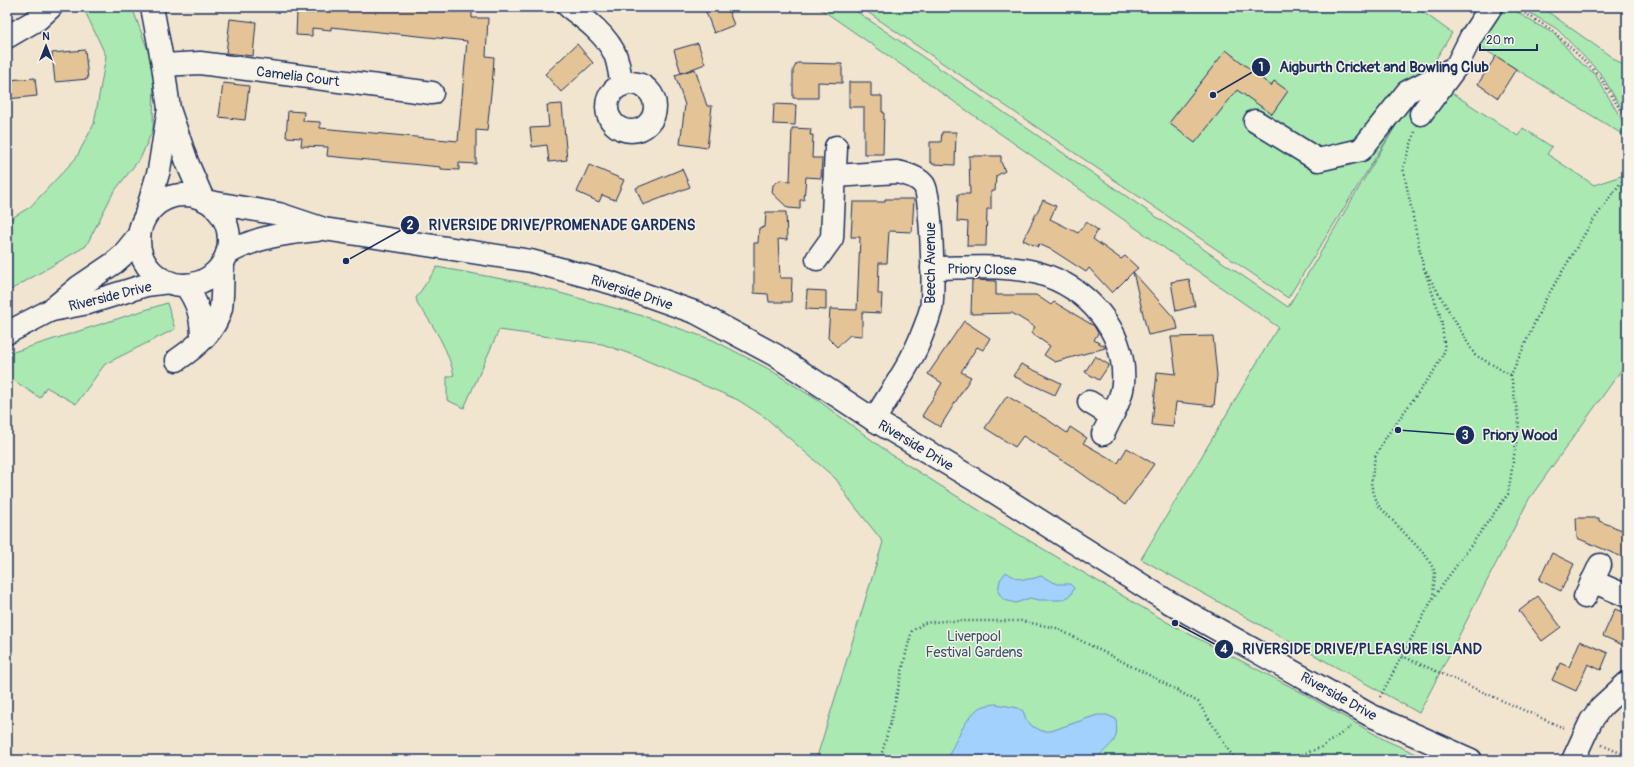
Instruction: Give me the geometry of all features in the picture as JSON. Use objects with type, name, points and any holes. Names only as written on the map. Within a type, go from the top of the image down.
[{"type":"street","points":[[7,37],[38,19],[51,7]]},
{"type":"street","points":[[152,7],[164,65],[169,109],[186,162],[206,200],[220,212],[227,225],[230,240],[225,259],[221,309],[213,328],[193,349],[177,360]]},
{"type":"street","points":[[569,7],[584,18],[604,38],[616,56],[622,85]]},
{"type":"street","points":[[1421,114],[1456,67],[1471,37],[1490,7]]},
{"type":"street","name":"Camelia Court","points":[[164,65],[200,63],[432,93]]},
{"type":"street","points":[[1255,121],[1318,160],[1361,150],[1407,92],[1456,67]]},
{"type":"street","points":[[169,109],[159,170],[146,214],[141,224],[139,235],[140,250],[146,264],[156,275],[177,284],[197,304],[200,314],[202,338]]},
{"type":"street","points":[[817,259],[832,238],[836,147]]},
{"type":"street","name":"Beech Avenue","points":[[835,176],[897,172],[916,178],[924,185],[929,203],[932,268],[931,308],[923,332],[912,355],[874,420]]},
{"type":"street","points":[[146,214],[157,203],[171,196],[186,194],[206,200]]},
{"type":"street","name":"Riverside Drive","points":[[206,200],[279,214],[324,229],[531,262],[612,283],[697,313],[775,355],[874,420],[992,490],[1167,601],[1370,715],[1471,760]]},
{"type":"street","name":"Riverside Drive","points":[[225,259],[253,241],[269,237],[324,229]]},
{"type":"street","name":"Riverside Drive","points":[[7,333],[51,310],[80,286],[122,256],[139,235]]},
{"type":"street","points":[[177,284],[200,282],[213,274],[225,259]]},
{"type":"street","name":"Priory Close","points":[[932,268],[1013,268],[1038,273],[1079,293],[1096,307],[1107,321],[1121,354],[1123,385],[1108,425],[1089,402]]},
{"type":"street","name":"Riverside Drive","points":[[51,310],[88,303],[146,285],[177,284]]},
{"type":"street","points":[[1592,581],[1627,596]]},
{"type":"street","points":[[1573,760],[1591,721],[1601,707],[1627,683]]},
{"type":"path","points":[[1515,7],[1552,30],[1599,75],[1627,121]]},
{"type":"path","points":[[1421,114],[1403,168],[1423,266],[1441,318],[1445,350],[1434,371],[1386,436],[1375,457],[1371,485],[1378,505],[1427,557],[1435,572],[1433,598]]},
{"type":"path","points":[[1287,760],[1320,748],[1370,715],[1433,598],[1508,494],[1519,424],[1511,375],[1544,302],[1590,225],[1627,174]]},
{"type":"path","points":[[1423,266],[1475,355],[1511,375]]},
{"type":"path","points":[[880,760],[912,631],[924,623],[1021,621],[1056,628],[1154,677],[1198,702],[1235,760]]},
{"type":"path","points":[[1402,656],[1627,756]]},
{"type":"green space","points":[[83,7],[132,7],[154,67],[153,129],[141,157],[113,193],[86,246],[7,292],[7,221],[30,207],[76,158],[94,124],[106,56]]},
{"type":"green space","points":[[818,7],[850,7],[1288,307],[1404,112],[1288,298],[860,7],[1416,7],[1452,33],[1406,107],[1452,93],[1518,136],[1523,128],[1552,147],[1547,154],[1594,185],[1627,174],[1627,362],[1529,499],[1419,713],[1141,559],[1278,327]]},
{"type":"green space","points":[[1502,7],[1510,7],[1534,23],[1555,34],[1576,59],[1595,74],[1626,127],[1622,134],[1477,45]]},
{"type":"green space","points":[[1520,7],[1541,7],[1627,68],[1627,118],[1601,74],[1557,29]]},
{"type":"green space","name":"Liverpool Festival Gardens","points":[[437,267],[524,283],[643,316],[713,340],[767,368],[819,401],[892,455],[996,521],[1172,625],[1299,691],[1385,740],[1430,760],[816,760],[883,542],[849,499],[836,479],[766,418],[738,400],[636,356],[602,344],[499,330],[464,408],[447,400],[447,377],[454,375],[452,367],[439,338],[425,314],[419,307],[416,298]]},
{"type":"green space","points":[[167,303],[175,329],[105,364],[76,404],[46,387],[40,398],[7,376],[7,354]]},
{"type":"water","points":[[1006,572],[1019,579],[1031,579],[1041,576],[1057,584],[1070,584],[1074,588],[1070,596],[1061,600],[1039,600],[1030,598],[1016,603],[1004,600],[998,592],[1000,580]]},
{"type":"water","points":[[996,704],[1018,708],[1023,711],[1026,719],[1032,726],[1042,731],[1051,731],[1097,715],[1107,715],[1116,719],[1117,727],[1115,738],[1097,758],[1097,760],[947,760],[960,732],[973,713],[987,705]]},
{"type":"building","points":[[313,7],[408,7],[457,12],[457,10],[472,10],[472,18],[488,18],[486,56],[494,57],[493,74],[487,131],[476,130],[476,164],[459,163],[459,170],[327,156],[328,147],[301,146],[302,138],[286,137],[288,111],[304,112],[303,121],[320,122],[320,128],[458,141],[467,41],[331,27],[331,30],[312,28],[312,36],[296,35],[297,12],[313,13]]},
{"type":"building","points":[[704,7],[727,7],[734,25],[714,33]]},
{"type":"building","points":[[230,19],[256,22],[253,56],[226,53]]},
{"type":"building","points":[[698,43],[705,64],[681,73],[674,50]]},
{"type":"building","points":[[577,44],[593,63],[561,92],[545,74]]},
{"type":"building","points":[[85,50],[88,79],[55,82],[52,53]]},
{"type":"building","points":[[1226,50],[1271,86],[1274,81],[1288,91],[1272,114],[1237,90],[1195,143],[1169,123]]},
{"type":"building","points":[[1496,56],[1516,69],[1498,98],[1478,84]]},
{"type":"building","points":[[797,63],[842,64],[842,83],[818,82],[818,98],[793,98],[793,70]]},
{"type":"building","points":[[695,69],[707,106],[712,106],[707,148],[680,144],[685,105],[675,75]]},
{"type":"building","points":[[35,78],[37,96],[7,99],[7,80]]},
{"type":"building","points":[[849,82],[871,82],[871,96],[882,96],[882,112],[884,112],[883,154],[864,154],[864,107],[849,107]]},
{"type":"building","points":[[223,83],[249,86],[245,120],[219,117]]},
{"type":"building","points":[[562,104],[567,160],[549,162],[547,145],[532,147],[530,128],[549,127],[547,105]]},
{"type":"building","points":[[774,104],[796,105],[795,125],[773,124]]},
{"type":"building","points":[[792,128],[811,129],[810,135],[813,135],[812,158],[822,158],[821,178],[806,177],[804,200],[800,200],[800,209],[788,208],[772,193],[773,185],[780,180],[790,181]]},
{"type":"building","points":[[942,132],[956,132],[955,165],[932,164],[932,162],[930,162],[930,142],[941,142]]},
{"type":"building","points":[[969,156],[1001,156],[1001,162],[1005,171],[996,176],[995,191],[991,191],[991,209],[987,209],[986,246],[967,246],[968,222],[957,221],[958,194],[970,194]]},
{"type":"building","points":[[589,165],[624,180],[615,200],[602,195],[599,202],[577,192]]},
{"type":"building","points":[[682,169],[690,187],[643,205],[636,188]]},
{"type":"building","points":[[885,199],[914,199],[912,232],[889,231],[887,263],[879,263],[878,294],[882,294],[881,313],[862,312],[862,336],[850,335],[837,347],[828,338],[830,309],[857,310],[860,237],[851,237],[853,202],[885,202]]},
{"type":"building","points":[[1043,200],[1056,206],[1050,219],[1078,233],[1086,222],[1098,230],[1093,239],[1121,259],[1125,256],[1138,268],[1112,293],[1089,268],[1086,272],[1052,250],[1039,244],[1038,247],[1023,240]]},
{"type":"building","points":[[766,212],[786,212],[787,240],[778,239],[780,278],[792,278],[791,302],[769,302],[768,294],[754,293],[754,243],[758,243],[759,228],[765,227]]},
{"type":"building","points":[[1133,272],[1176,320],[1178,329],[1148,335]]},
{"type":"building","points":[[1189,279],[1195,306],[1176,311],[1171,282]]},
{"type":"building","points":[[972,280],[996,281],[996,295],[1036,295],[1051,305],[1054,302],[1094,326],[1098,333],[1094,340],[1105,348],[1055,362],[1044,355],[1050,346],[1031,333],[1035,327],[1012,313],[971,314]]},
{"type":"building","points":[[807,290],[826,291],[826,310],[806,309]]},
{"type":"building","points":[[964,321],[990,338],[983,350],[977,347],[961,372],[971,377],[940,427],[922,416],[942,383],[928,374]]},
{"type":"building","points":[[1213,336],[1217,375],[1214,406],[1176,402],[1173,427],[1152,425],[1157,372],[1176,374],[1171,337]]},
{"type":"building","points":[[1095,356],[1109,365],[1099,380],[1085,372]]},
{"type":"building","points":[[1021,364],[1061,383],[1055,395],[1013,376]]},
{"type":"building","points":[[1007,396],[1067,433],[1070,427],[1087,438],[1083,443],[1118,463],[1127,448],[1154,464],[1125,505],[1070,465],[1023,436],[1015,447],[985,428]]},
{"type":"building","points":[[1576,518],[1599,518],[1599,521],[1627,532],[1627,559],[1577,538]]},
{"type":"building","points":[[1552,553],[1574,564],[1561,591],[1539,580]]},
{"type":"building","points":[[1538,596],[1561,627],[1542,641],[1519,611]]},
{"type":"building","points":[[1615,609],[1627,614],[1627,647],[1603,636]]},
{"type":"building","points":[[1580,641],[1608,653],[1601,670],[1588,664],[1576,691],[1552,680],[1560,663],[1569,667]]},
{"type":"place","name":"Aigburth Cricket and Bowling Club","points":[[1213,95]]},
{"type":"place","name":"RIVERSIDE DRIVE/PROMENADE GARDENS","points":[[346,261]]},
{"type":"place","name":"Priory Wood","points":[[1398,430]]},
{"type":"place","name":"RIVERSIDE DRIVE/PLEASURE ISLAND","points":[[1175,623]]}]
